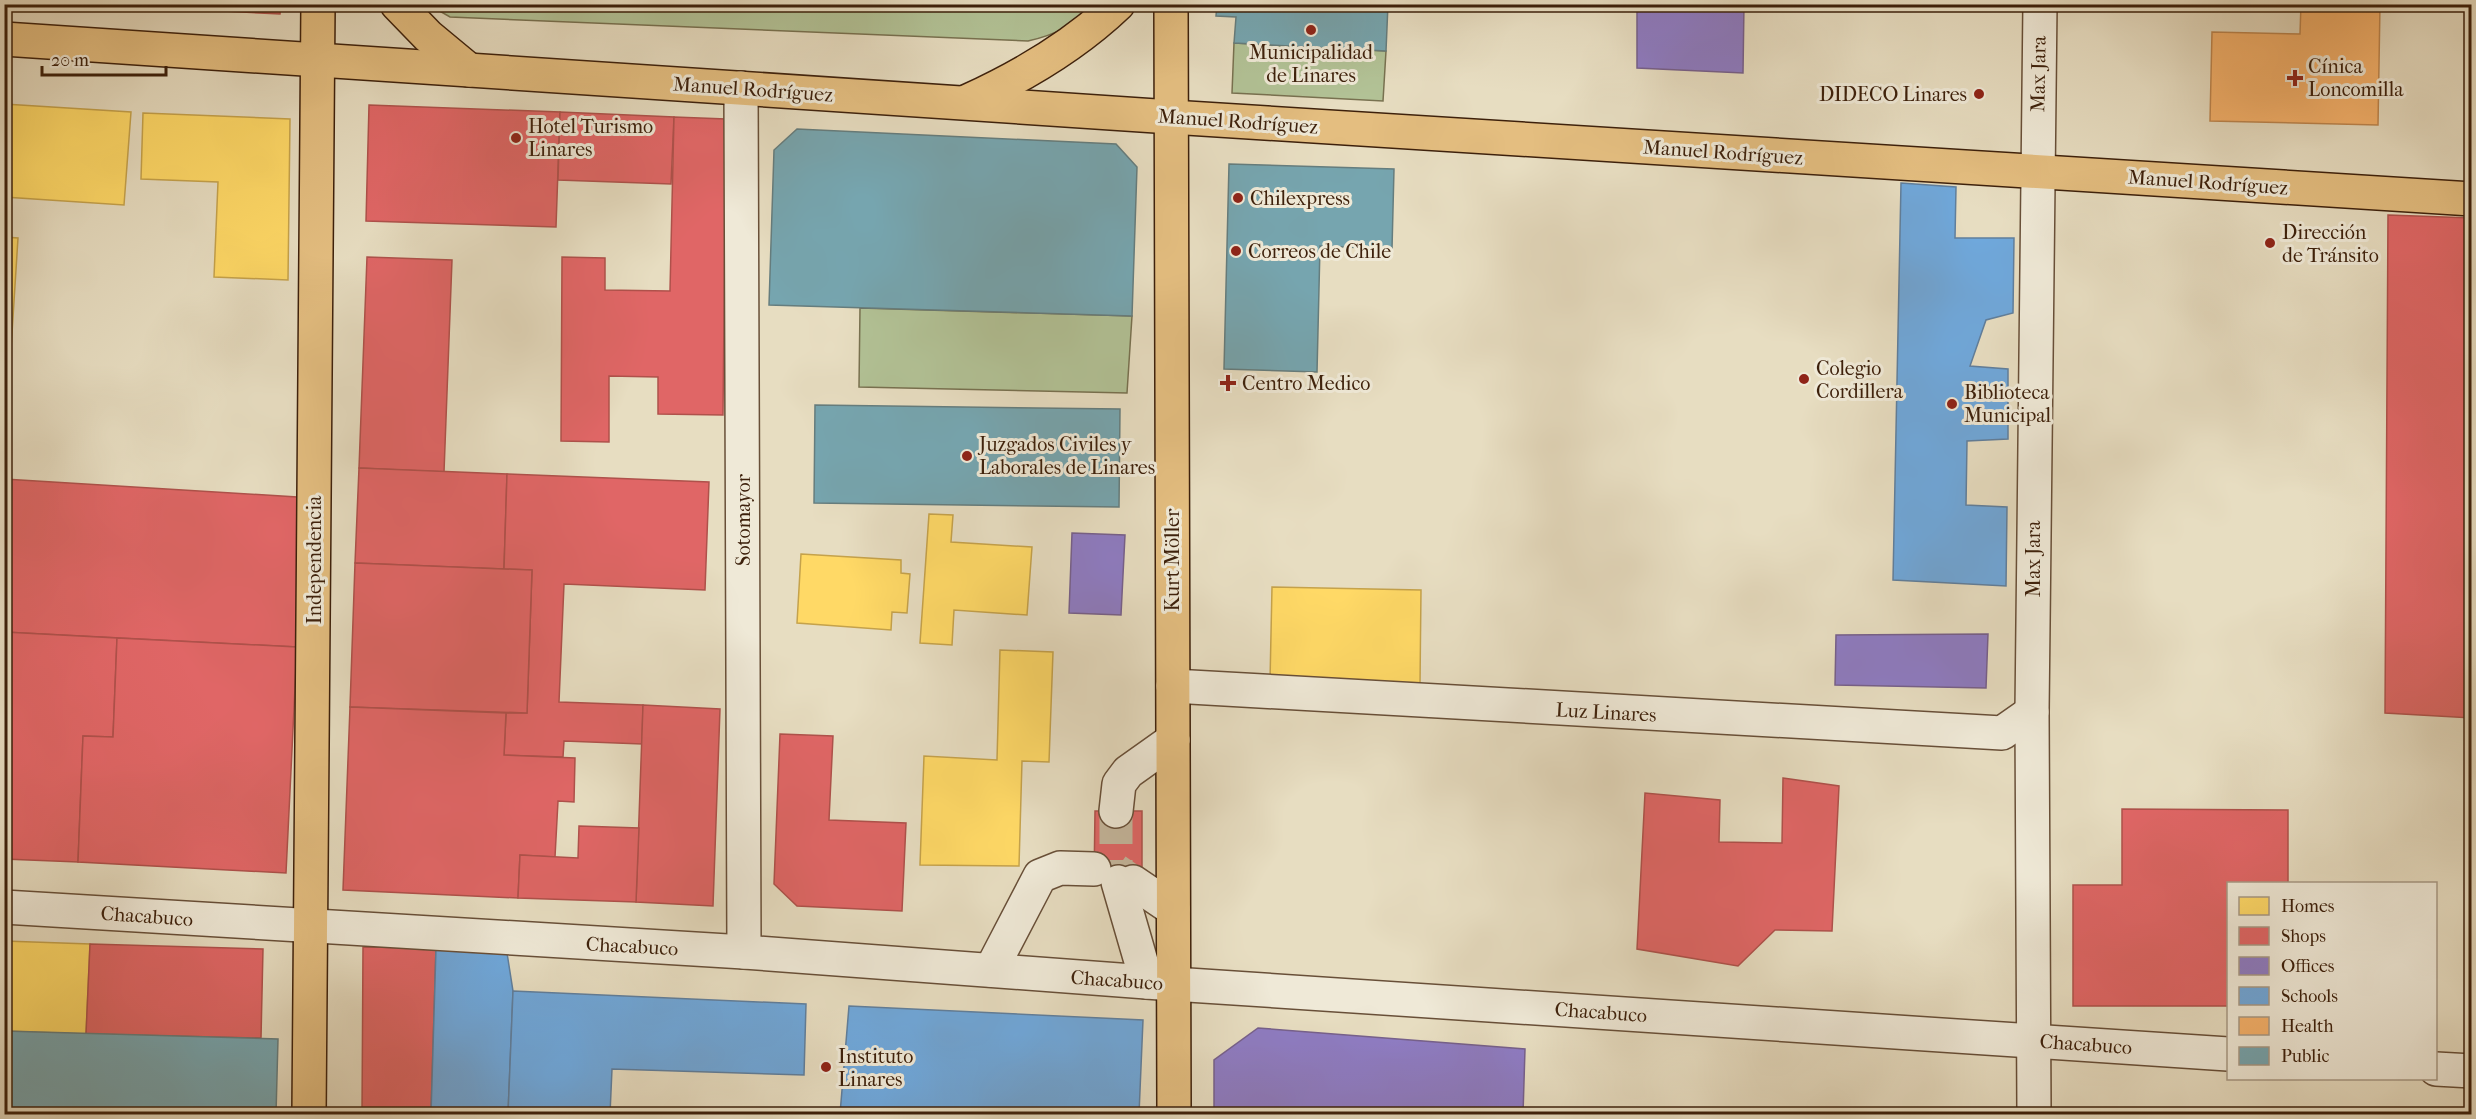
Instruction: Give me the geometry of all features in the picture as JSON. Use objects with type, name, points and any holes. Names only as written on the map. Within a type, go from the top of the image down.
[{"type":"main road","name":"Independencia","points":[[309,1114],[318,4]]},
{"type":"main road","points":[[396,4],[428,36],[470,70]]},
{"type":"main road","points":[[964,103],[1009,83],[1052,57],[1092,28],[1118,4]]},
{"type":"main road","name":"Kurt Möller","points":[[1171,4],[1173,909],[1160,983],[1174,1114]]},
{"type":"main road","name":"Manuel Rodríguez","points":[[4,39],[1172,117],[2472,199]]},
{"type":"street","name":"Max Jara","points":[[2034,1114],[2032,712],[2040,4]]},
{"type":"street","name":"Sotomayor","points":[[741,88],[744,952]]},
{"type":"street","name":"Luz Linares","points":[[1173,686],[2002,733],[2032,712]]},
{"type":"street","points":[[1116,811],[1116,792],[1123,778],[1173,740]]},
{"type":"street","points":[[991,970],[1040,876],[1060,868],[1115,877],[1173,909]]},
{"type":"street","points":[[1115,877],[1160,983]]},
{"type":"street","name":"Chacabuco","points":[[4,907],[744,952],[1160,983],[2227,1054]]},
{"type":"street","points":[[2437,1069],[2472,1071]]},
{"type":"green space","points":[[429,5],[1096,5],[1065,28],[1028,41],[450,17]]},
{"type":"green space","points":[[1234,43],[1386,51],[1383,101],[1232,93]]},
{"type":"green space","points":[[860,308],[1132,316],[1127,393],[859,387]]},
{"type":"building: Homes","points":[[4,104],[131,112],[124,205],[4,197]]},
{"type":"building: Homes","points":[[143,113],[290,119],[288,280],[214,277],[218,182],[141,179]]},
{"type":"building: Homes","points":[[4,237],[18,238],[11,349],[4,349]]},
{"type":"building: Homes","points":[[929,514],[953,515],[951,542],[1032,547],[1027,615],[954,610],[952,645],[920,643]]},
{"type":"building: Homes","points":[[801,554],[901,560],[901,573],[910,574],[907,613],[892,612],[891,630],[797,623]]},
{"type":"building: Homes","points":[[1272,587],[1421,590],[1420,684],[1270,681]]},
{"type":"building: Homes","points":[[1000,650],[1053,652],[1049,762],[1022,761],[1019,866],[920,865],[924,756],[997,760]]},
{"type":"building: Homes","points":[[4,941],[90,944],[86,1034],[4,1031]]},
{"type":"building: Shops","points":[[91,4],[281,4],[280,14]]},
{"type":"building: Shops","points":[[369,105],[560,112],[556,227],[366,221]]},
{"type":"building: Shops","points":[[560,112],[674,117],[671,184],[558,180]]},
{"type":"building: Shops","points":[[674,117],[726,119],[723,415],[658,414],[658,377],[609,376],[609,442],[561,441],[562,257],[605,258],[605,290],[670,291]]},
{"type":"building: Shops","points":[[2388,215],[2472,218],[2472,718],[2385,713]]},
{"type":"building: Shops","points":[[367,257],[452,260],[444,472],[359,468]]},
{"type":"building: Shops","points":[[359,468],[507,474],[504,569],[355,563]]},
{"type":"building: Shops","points":[[507,474],[709,482],[705,590],[564,584],[559,702],[643,705],[642,744],[564,741],[563,757],[504,755],[506,713],[527,713],[532,570],[504,569]]},
{"type":"building: Shops","points":[[4,479],[297,497],[297,647],[4,632]]},
{"type":"building: Shops","points":[[355,563],[532,570],[527,713],[350,707]]},
{"type":"building: Shops","points":[[4,632],[117,638],[113,737],[83,736],[78,862],[4,859]]},
{"type":"building: Shops","points":[[117,638],[297,647],[286,873],[78,862],[83,736],[113,737]]},
{"type":"building: Shops","points":[[643,705],[720,709],[713,906],[636,902]]},
{"type":"building: Shops","points":[[350,707],[506,713],[504,755],[575,758],[574,802],[558,801],[555,857],[520,855],[518,898],[343,890]]},
{"type":"building: Shops","points":[[780,734],[833,736],[829,820],[906,823],[902,911],[797,906],[774,884]]},
{"type":"building: Shops","points":[[1783,778],[1839,786],[1832,931],[1775,930],[1738,966],[1637,949],[1645,793],[1720,800],[1719,842],[1782,843]]},
{"type":"building: Shops","points":[[2122,809],[2288,810],[2288,882],[2227,882],[2227,1006],[2073,1006],[2073,885],[2122,885]]},
{"type":"building: Shops","points":[[1095,811],[1142,811],[1142,882],[1094,882]]},
{"type":"building: Shops","points":[[579,826],[639,828],[636,902],[518,898],[520,855],[578,858]]},
{"type":"building: Shops","points":[[90,944],[263,949],[261,1038],[86,1034]]},
{"type":"building: Shops","points":[[363,947],[436,948],[431,1114],[362,1114]]},
{"type":"building: Offices","points":[[1637,4],[1744,4],[1743,73],[1637,68]]},
{"type":"building: Offices","points":[[1072,533],[1125,535],[1121,615],[1069,613]]},
{"type":"building: Offices","points":[[1988,634],[1986,688],[1835,685],[1836,635]]},
{"type":"building: Offices","points":[[1258,1028],[1525,1049],[1523,1114],[1214,1114],[1214,1060]]},
{"type":"building: Schools","name":"Biblioteca Municipal","points":[[1901,183],[1956,187],[1955,238],[2014,238],[2013,313],[1986,320],[1970,366],[2008,369],[2008,439],[1967,441],[1966,505],[2007,507],[2006,586],[1893,580]]},
{"type":"building: Schools","points":[[436,948],[507,953],[513,991],[508,1114],[431,1114]]},
{"type":"building: Schools","points":[[513,991],[806,1004],[804,1075],[612,1069],[610,1114],[508,1114]]},
{"type":"building: Schools","points":[[849,1006],[1143,1020],[1139,1114],[840,1114]]},
{"type":"building: Health","name":"Cínica Loncomilla","points":[[2301,4],[2380,4],[2378,125],[2210,121],[2212,32],[2300,34]]},
{"type":"building: Public","name":"Municipalidad de Linares","points":[[1217,4],[1388,4],[1386,51],[1234,43],[1236,17],[1216,16]]},
{"type":"building: Public","points":[[797,129],[1116,144],[1137,167],[1132,316],[769,305],[774,150]]},
{"type":"building: Public","points":[[1229,164],[1394,169],[1392,249],[1320,246],[1317,372],[1224,369]]},
{"type":"building: Public","name":"Juzgados Civiles y Laborales de Linares","points":[[815,405],[1120,409],[1119,507],[814,503]]},
{"type":"building: Public","points":[[4,1031],[278,1039],[276,1114],[4,1114]]},
{"type":"tunnel","points":[[1116,811],[1116,870],[1133,882]]},
{"type":"place","name":"Municipalidad de Linares","points":[[1311,30]]},
{"type":"place","name":"Cínica Loncomilla","points":[[2295,78]]},
{"type":"place","name":"DIDECO Linares","points":[[1979,94]]},
{"type":"place","name":"Hotel Turismo Linares","points":[[516,138]]},
{"type":"place","name":"Chilexpress","points":[[1238,198]]},
{"type":"place","name":"Dirección de Tránsito","points":[[2270,243]]},
{"type":"place","name":"Correos de Chile","points":[[1236,251]]},
{"type":"place","name":"Colegio Cordillera","points":[[1804,379]]},
{"type":"place","name":"Centro Medico","points":[[1228,383]]},
{"type":"place","name":"Biblioteca Municipal","points":[[1952,404]]},
{"type":"place","name":"Juzgados Civiles y Laborales de Linares","points":[[967,456]]},
{"type":"place","name":"Instituto Linares","points":[[826,1067]]}]
